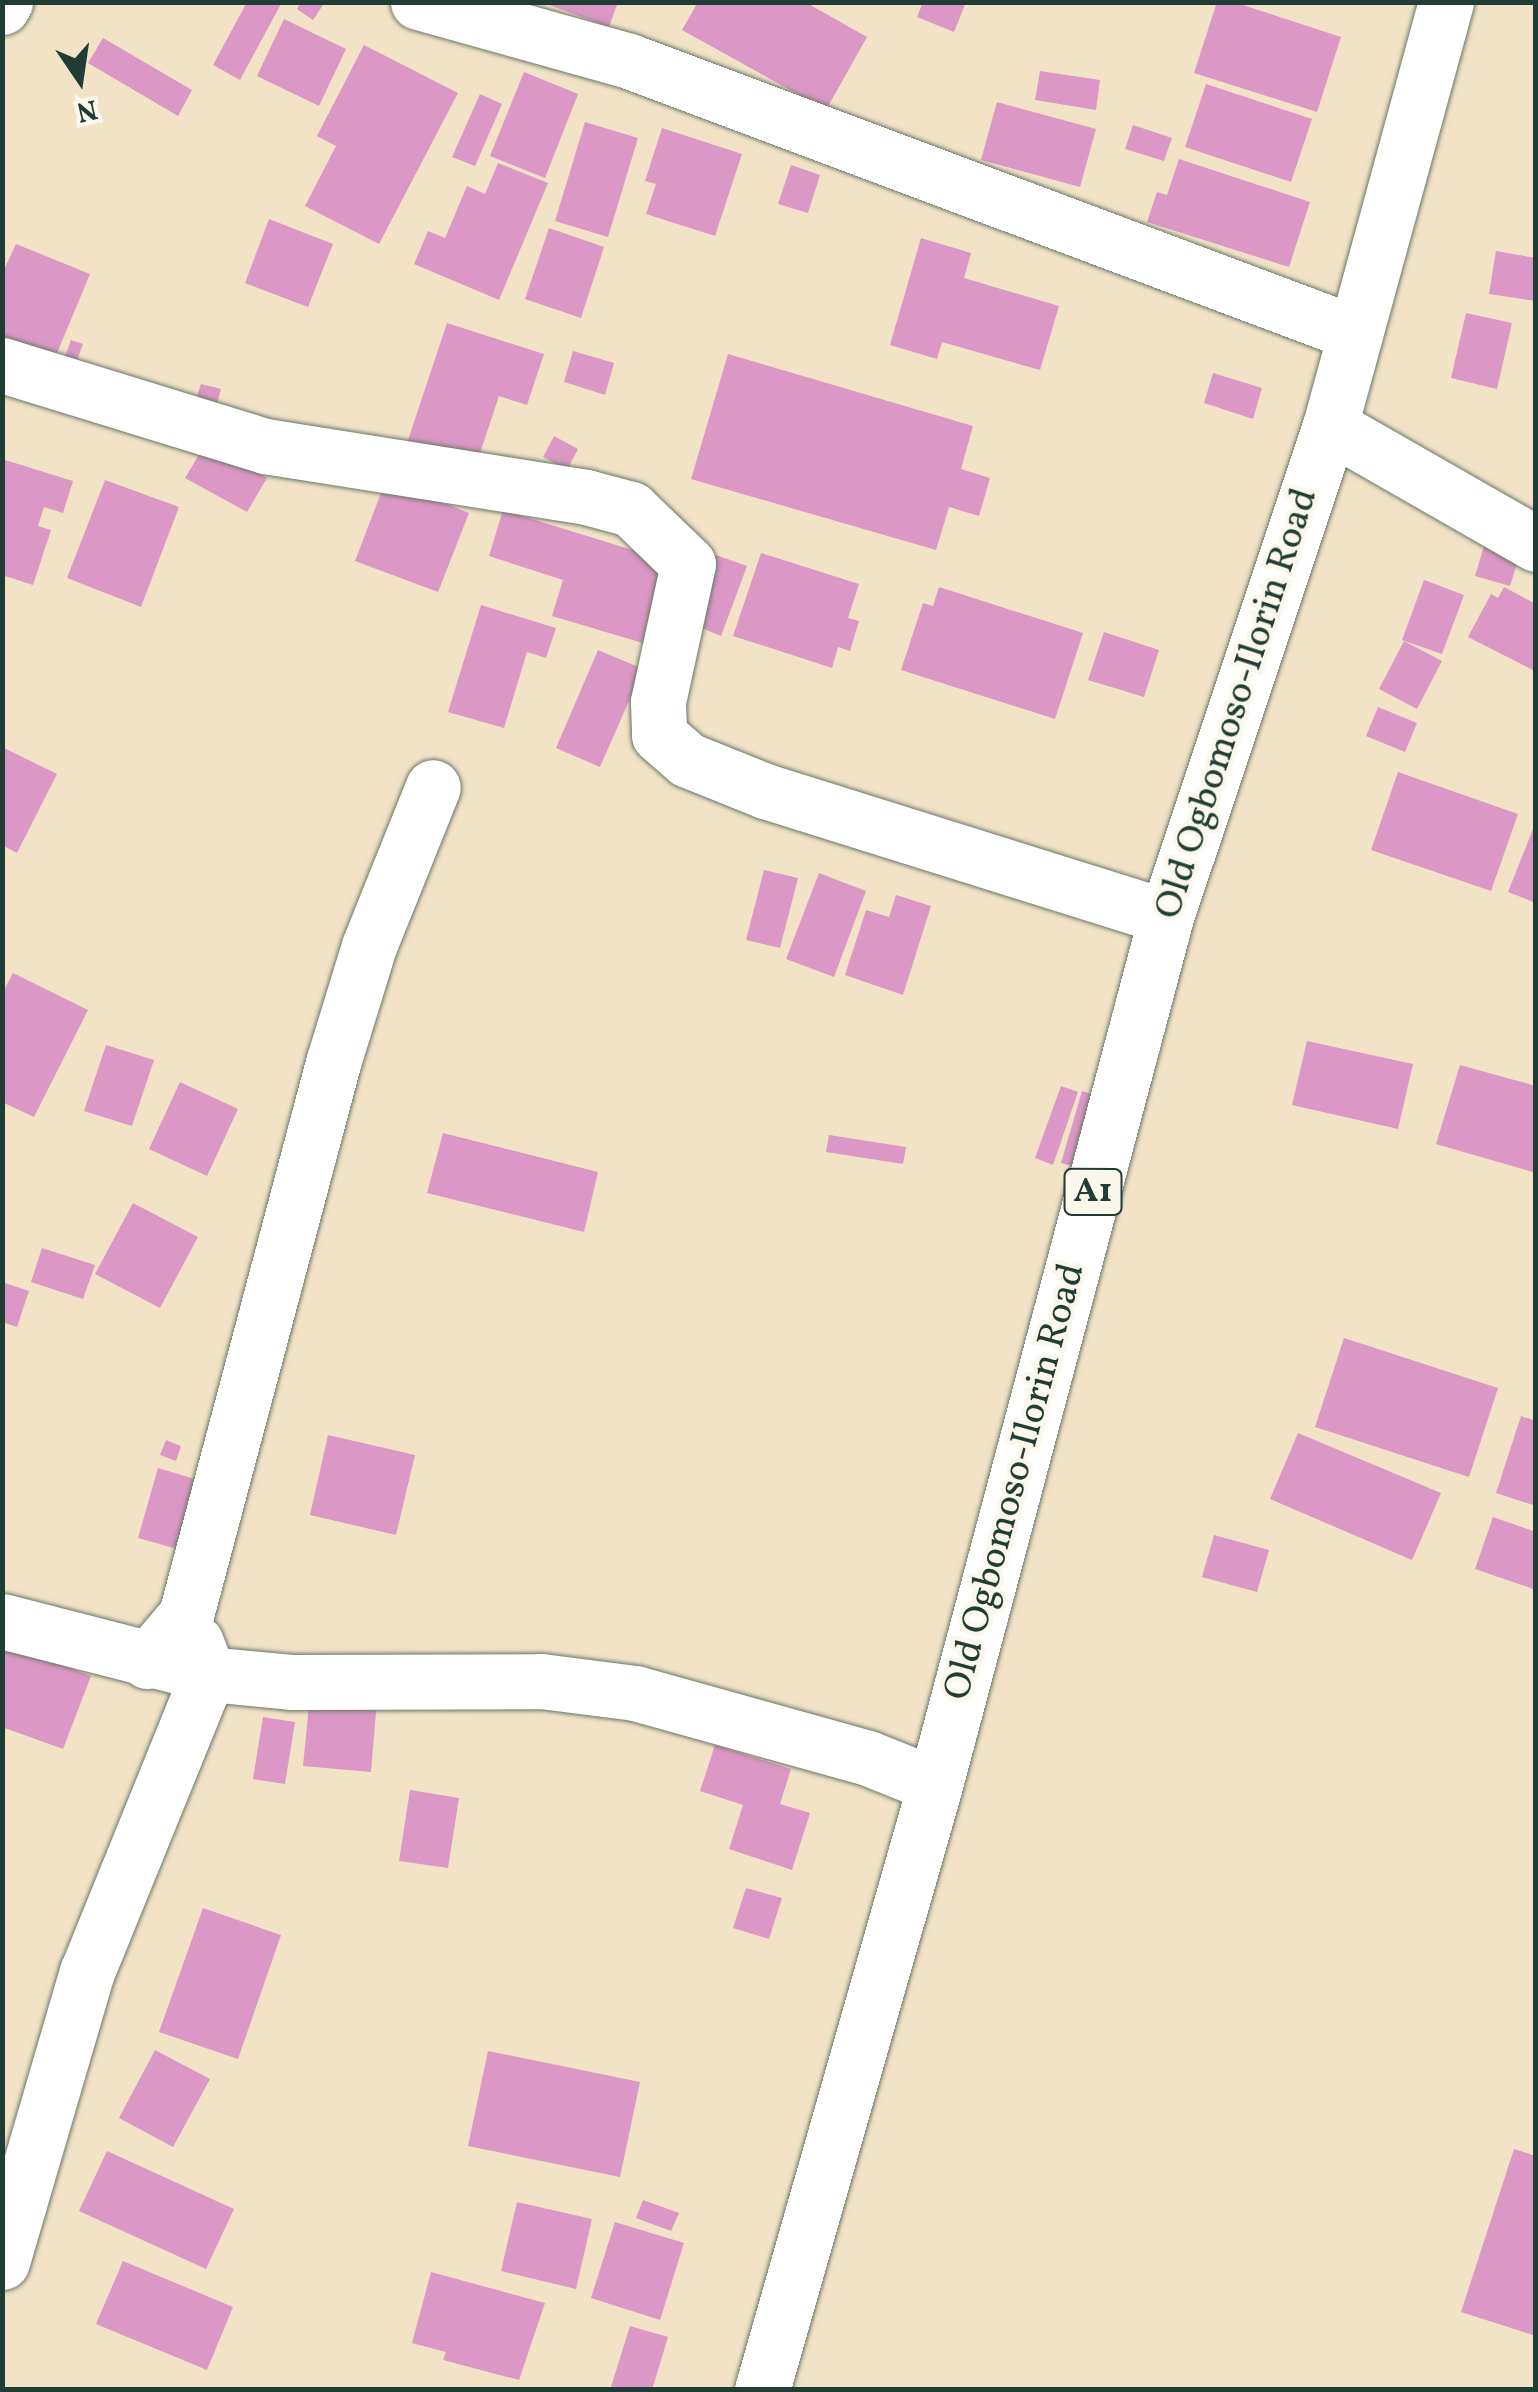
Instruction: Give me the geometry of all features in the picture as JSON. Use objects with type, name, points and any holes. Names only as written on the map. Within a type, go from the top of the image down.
[{"type":"main road","points":[[418,2],[629,60],[1356,333]]},
{"type":"main road","name":"Old Ogbomoso-Ilorin Road","points":[[762,2390],[935,1785],[1166,917],[1330,426],[1446,2]]},
{"type":"main road","points":[[2,365],[264,446],[586,497],[631,509],[688,564],[658,702],[659,734],[688,760],[766,791],[1166,917]]},
{"type":"main road","points":[[1330,426],[1536,544]]},
{"type":"main road","points":[[147,1661],[186,1616],[369,946],[433,787]]},
{"type":"main road","points":[[2,2262],[87,1972],[208,1674],[186,1616]]},
{"type":"main road","points":[[2,1622],[208,1674],[290,1682],[541,1681],[635,1693],[868,1758],[935,1785]]},
{"type":"building","points":[[247,2],[282,2],[240,80],[213,65]]},
{"type":"building","points":[[301,2],[325,2],[313,20],[297,9]]},
{"type":"building","points":[[541,2],[618,2],[609,27]]},
{"type":"building","points":[[698,2],[805,2],[867,37],[826,110],[682,30]]},
{"type":"building","points":[[923,2],[966,2],[954,32],[917,17]]},
{"type":"building","points":[[1217,2],[1234,2],[1341,37],[1317,112],[1194,73]]},
{"type":"building","points":[[284,19],[346,49],[319,106],[257,76]]},
{"type":"building","points":[[103,38],[192,90],[178,116],[88,63]]},
{"type":"building","points":[[364,45],[458,93],[379,244],[305,206],[336,146],[317,136]]},
{"type":"building","points":[[1040,71],[1100,80],[1096,110],[1035,100]]},
{"type":"building","points":[[524,72],[578,94],[545,178],[490,156]]},
{"type":"building","points":[[1206,84],[1312,119],[1291,182],[1185,147]]},
{"type":"building","points":[[480,94],[502,104],[475,166],[452,157]]},
{"type":"building","points":[[997,102],[1096,129],[1080,187],[981,160]]},
{"type":"building","points":[[585,122],[638,138],[608,237],[555,221]]},
{"type":"building","points":[[1133,125],[1172,138],[1164,161],[1125,149]]},
{"type":"building","points":[[662,128],[742,154],[715,236],[646,214],[656,184],[645,181]]},
{"type":"building","points":[[1179,159],[1310,202],[1289,267],[1147,222],[1157,192],[1167,195]]},
{"type":"building","points":[[498,163],[548,183],[499,300],[414,264],[428,231],[445,238],[467,186],[485,194]]},
{"type":"building","points":[[791,165],[820,175],[808,213],[778,204]]},
{"type":"building","points":[[269,219],[333,244],[308,307],[245,283]]},
{"type":"building","points":[[549,228],[604,247],[581,318],[525,299]]},
{"type":"building","points":[[921,238],[971,253],[964,278],[1059,306],[1040,370],[942,342],[937,359],[890,345]]},
{"type":"building","points":[[16,244],[90,274],[55,358],[3,337],[2,274]]},
{"type":"building","points":[[1496,251],[1536,258],[1536,301],[1489,294]]},
{"type":"building","points":[[1466,313],[1512,323],[1497,389],[1451,378]]},
{"type":"building","points":[[447,323],[544,354],[527,405],[499,396],[474,471],[405,449]]},
{"type":"building","points":[[71,340],[83,344],[72,374],[60,370]]},
{"type":"building","points":[[573,351],[614,363],[605,395],[564,382]]},
{"type":"building","points":[[728,354],[973,426],[961,469],[990,478],[979,516],[949,507],[936,550],[691,479]]},
{"type":"building","points":[[1213,373],[1262,388],[1253,419],[1204,403]]},
{"type":"building","points":[[201,384],[221,389],[215,412],[194,405]]},
{"type":"building","points":[[554,436],[578,449],[567,470],[543,457]]},
{"type":"building","points":[[206,443],[267,478],[247,512],[185,478]]},
{"type":"building","points":[[2,459],[73,481],[63,513],[44,507],[38,526],[51,530],[33,585],[2,575]]},
{"type":"building","points":[[105,480],[179,507],[141,607],[67,578]]},
{"type":"building","points":[[386,480],[469,513],[438,592],[355,561]]},
{"type":"building","points":[[503,510],[671,562],[646,644],[552,616],[563,580],[489,556]]},
{"type":"building","points":[[1487,536],[1522,547],[1510,586],[1475,576]]},
{"type":"building","points":[[761,553],[859,584],[848,618],[859,621],[850,651],[838,647],[832,668],[733,636]]},
{"type":"building","points":[[716,555],[747,566],[721,636],[690,623]]},
{"type":"building","points":[[1424,580],[1464,595],[1442,654],[1402,640]]},
{"type":"building","points":[[939,587],[1083,633],[1055,719],[901,670],[923,603],[933,606]]},
{"type":"building","points":[[1504,587],[1536,604],[1533,670],[1468,637],[1491,594],[1498,598]]},
{"type":"building","points":[[481,605],[556,628],[546,658],[527,652],[504,728],[448,712]]},
{"type":"building","points":[[1104,632],[1159,650],[1144,697],[1088,680]]},
{"type":"building","points":[[1404,641],[1442,661],[1417,709],[1379,689]]},
{"type":"building","points":[[598,650],[643,669],[600,767],[556,748]]},
{"type":"building","points":[[1378,707],[1417,723],[1405,752],[1366,736]]},
{"type":"building","points":[[2,747],[57,774],[17,853],[2,845]]},
{"type":"building","points":[[1398,772],[1518,814],[1491,891],[1371,850]]},
{"type":"building","points":[[1536,824],[1536,903],[1508,892]]},
{"type":"building","points":[[764,870],[798,878],[780,948],[746,940]]},
{"type":"building","points":[[819,873],[866,891],[834,977],[786,959]]},
{"type":"building","points":[[896,895],[931,906],[903,995],[845,975],[866,910],[889,917]]},
{"type":"building","points":[[13,973],[88,1010],[34,1117],[2,1102],[2,994]]},
{"type":"building","points":[[1307,1041],[1413,1064],[1398,1129],[1292,1105]]},
{"type":"building","points":[[106,1045],[154,1060],[132,1126],[84,1111]]},
{"type":"building","points":[[1460,1065],[1536,1086],[1536,1173],[1436,1144]]},
{"type":"building","points":[[180,1082],[238,1109],[207,1176],[149,1149]]},
{"type":"building","points":[[1061,1086],[1078,1092],[1053,1165],[1035,1158]]},
{"type":"building","points":[[1082,1091],[1101,1097],[1080,1168],[1061,1163]]},
{"type":"building","points":[[443,1133],[598,1172],[584,1232],[427,1193]]},
{"type":"building","points":[[829,1135],[906,1147],[903,1164],[826,1152]]},
{"type":"building","points":[[133,1203],[198,1237],[160,1308],[95,1274]]},
{"type":"building","points":[[42,1248],[95,1265],[83,1299],[31,1282]]},
{"type":"building","points":[[2,1282],[29,1291],[17,1327],[2,1322]]},
{"type":"building","points":[[1344,1338],[1498,1388],[1469,1477],[1315,1427]]},
{"type":"building","points":[[1521,1416],[1536,1421],[1536,1506],[1496,1493]]},
{"type":"building","points":[[1298,1433],[1441,1493],[1412,1560],[1270,1499]]},
{"type":"building","points":[[328,1435],[415,1455],[396,1535],[310,1515]]},
{"type":"building","points":[[166,1440],[181,1446],[176,1461],[160,1455]]},
{"type":"building","points":[[158,1468],[208,1483],[188,1552],[138,1538]]},
{"type":"building","points":[[1493,1517],[1536,1532],[1536,1590],[1475,1569]]},
{"type":"building","points":[[1214,1535],[1269,1550],[1257,1592],[1202,1577]]},
{"type":"building","points":[[2,1643],[91,1676],[63,1749],[2,1727]]},
{"type":"building","points":[[310,1695],[377,1700],[371,1772],[303,1766]]},
{"type":"building","points":[[263,1717],[295,1722],[285,1784],[253,1779]]},
{"type":"building","points":[[715,1745],[791,1769],[780,1804],[810,1813],[792,1870],[729,1849],[743,1805],[700,1791]]},
{"type":"building","points":[[410,1790],[459,1798],[448,1868],[399,1861]]},
{"type":"building","points":[[746,1888],[782,1898],[769,1939],[733,1928]]},
{"type":"building","points":[[203,1908],[281,1935],[238,2059],[159,2032]]},
{"type":"building","points":[[155,2050],[210,2079],[173,2147],[119,2118]]},
{"type":"building","points":[[488,2051],[640,2082],[620,2177],[468,2146]]},
{"type":"building","points":[[1514,2149],[1536,2156],[1536,2336],[1461,2312]]},
{"type":"building","points":[[107,2151],[234,2209],[206,2269],[79,2211]]},
{"type":"building","points":[[643,2200],[679,2213],[671,2231],[636,2218]]},
{"type":"building","points":[[517,2202],[592,2219],[576,2289],[501,2271]]},
{"type":"building","points":[[615,2222],[684,2243],[660,2320],[591,2298]]},
{"type":"building","points":[[123,2261],[233,2307],[207,2370],[96,2324]]},
{"type":"building","points":[[431,2272],[545,2303],[519,2380],[443,2360],[446,2352],[412,2343]]},
{"type":"building","points":[[630,2326],[668,2337],[652,2390],[610,2390]]}]
